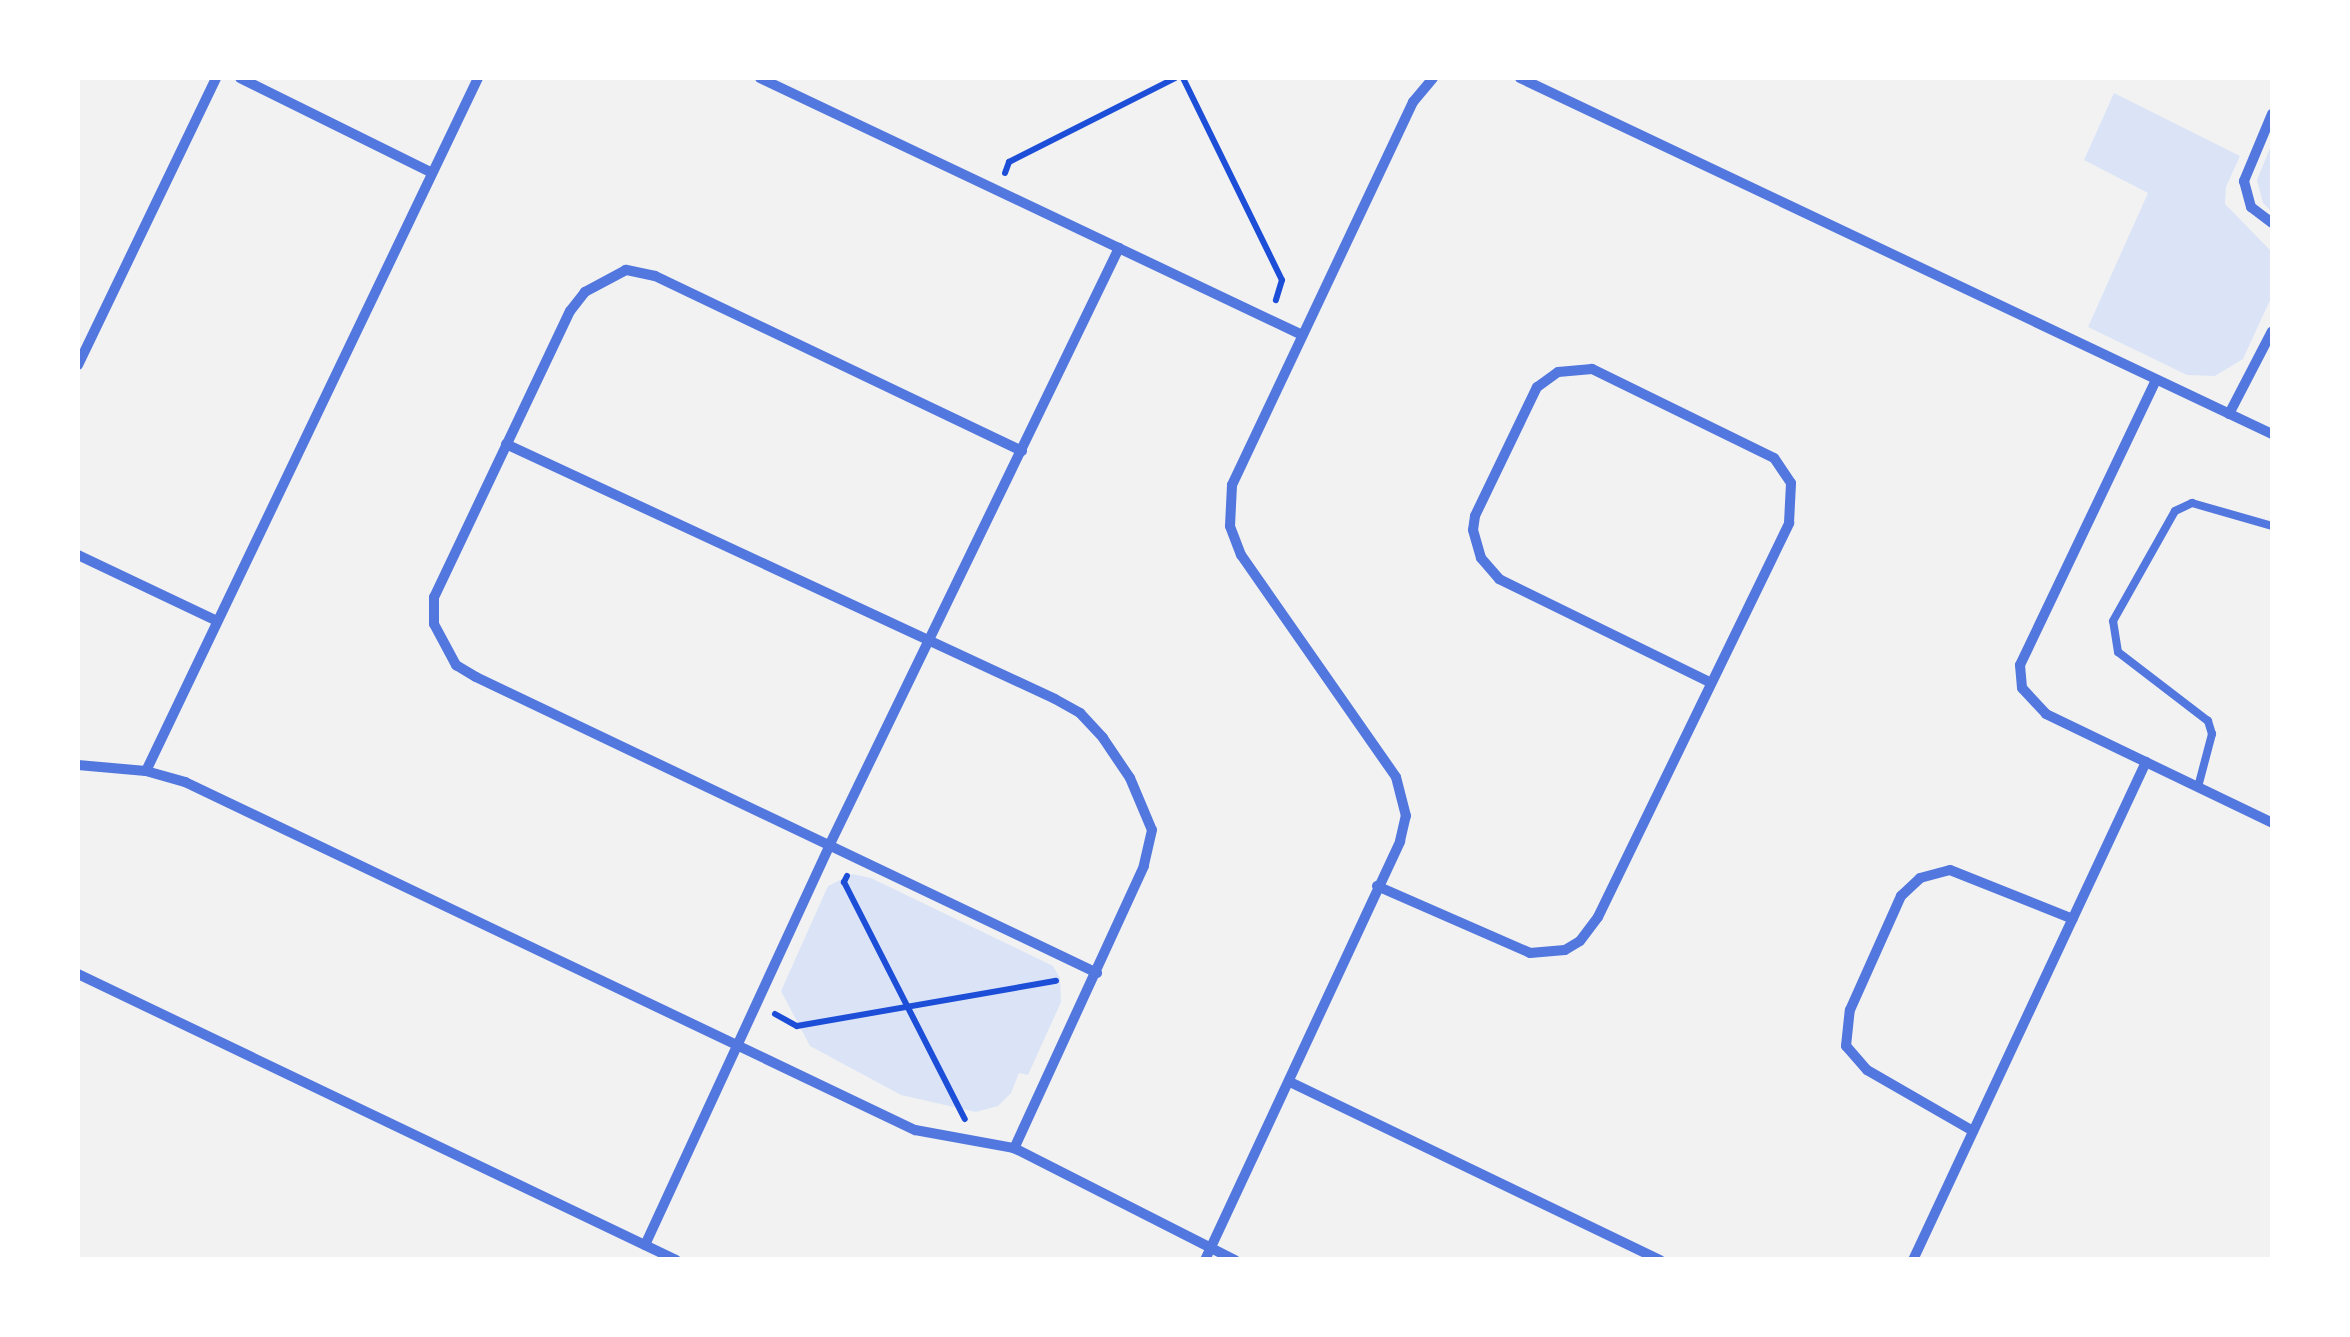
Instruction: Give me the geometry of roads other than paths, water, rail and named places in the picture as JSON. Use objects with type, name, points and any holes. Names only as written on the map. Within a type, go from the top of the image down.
[{"type":"street","points":[[78,365],[216,78]]},
{"type":"street","points":[[240,78],[432,173]]},
{"type":"street","points":[[146,771],[478,78]]},
{"type":"street","points":[[760,78],[1300,334]]},
{"type":"street","points":[[1205,1260],[1404,829],[1402,790],[1241,555],[1230,526],[1232,485],[1300,334],[1413,102],[1433,78]]},
{"type":"street","points":[[1520,78],[2272,434]]},
{"type":"street","points":[[2272,114],[2244,182],[2251,207],[2272,223]]},
{"type":"street","points":[[645,1244],[829,846],[1119,248]]},
{"type":"street","points":[[1022,451],[655,276],[626,270],[594,285],[570,311],[434,597],[434,624],[456,665],[1096,973]]},
{"type":"street","points":[[2228,414],[2272,331]]},
{"type":"street","points":[[1377,886],[1530,953],[1565,950],[1580,941],[1598,917],[1789,523],[1791,483],[1774,458],[1761,449],[1592,369],[1558,372],[1537,387],[1475,516],[1473,530],[1480,558],[1500,579],[1711,683]]},
{"type":"street","points":[[2156,380],[2020,666],[2020,678],[2036,708],[2272,822]]},
{"type":"street","points":[[506,444],[1080,713],[1103,738],[1138,792],[1152,830],[1144,866],[1014,1148]]},
{"type":"street","points":[[78,554],[217,621]]},
{"type":"street","points":[[1912,1260],[2146,762]]},
{"type":"street","points":[[78,766],[146,771],[185,782],[738,1049],[915,1130],[1014,1148],[1235,1260]]},
{"type":"street","points":[[1973,1131],[1867,1070],[1846,1046],[1850,1010],[1901,896],[1920,878],[1950,870],[2073,919]]},
{"type":"street","points":[[78,974],[676,1260]]},
{"type":"street","points":[[1290,1082],[1660,1260]]},
{"type":"lane","points":[[2198,787],[2212,734],[2208,722],[2197,709],[2118,652],[2114,622],[2175,511],[2192,503],[2272,526]]}]
